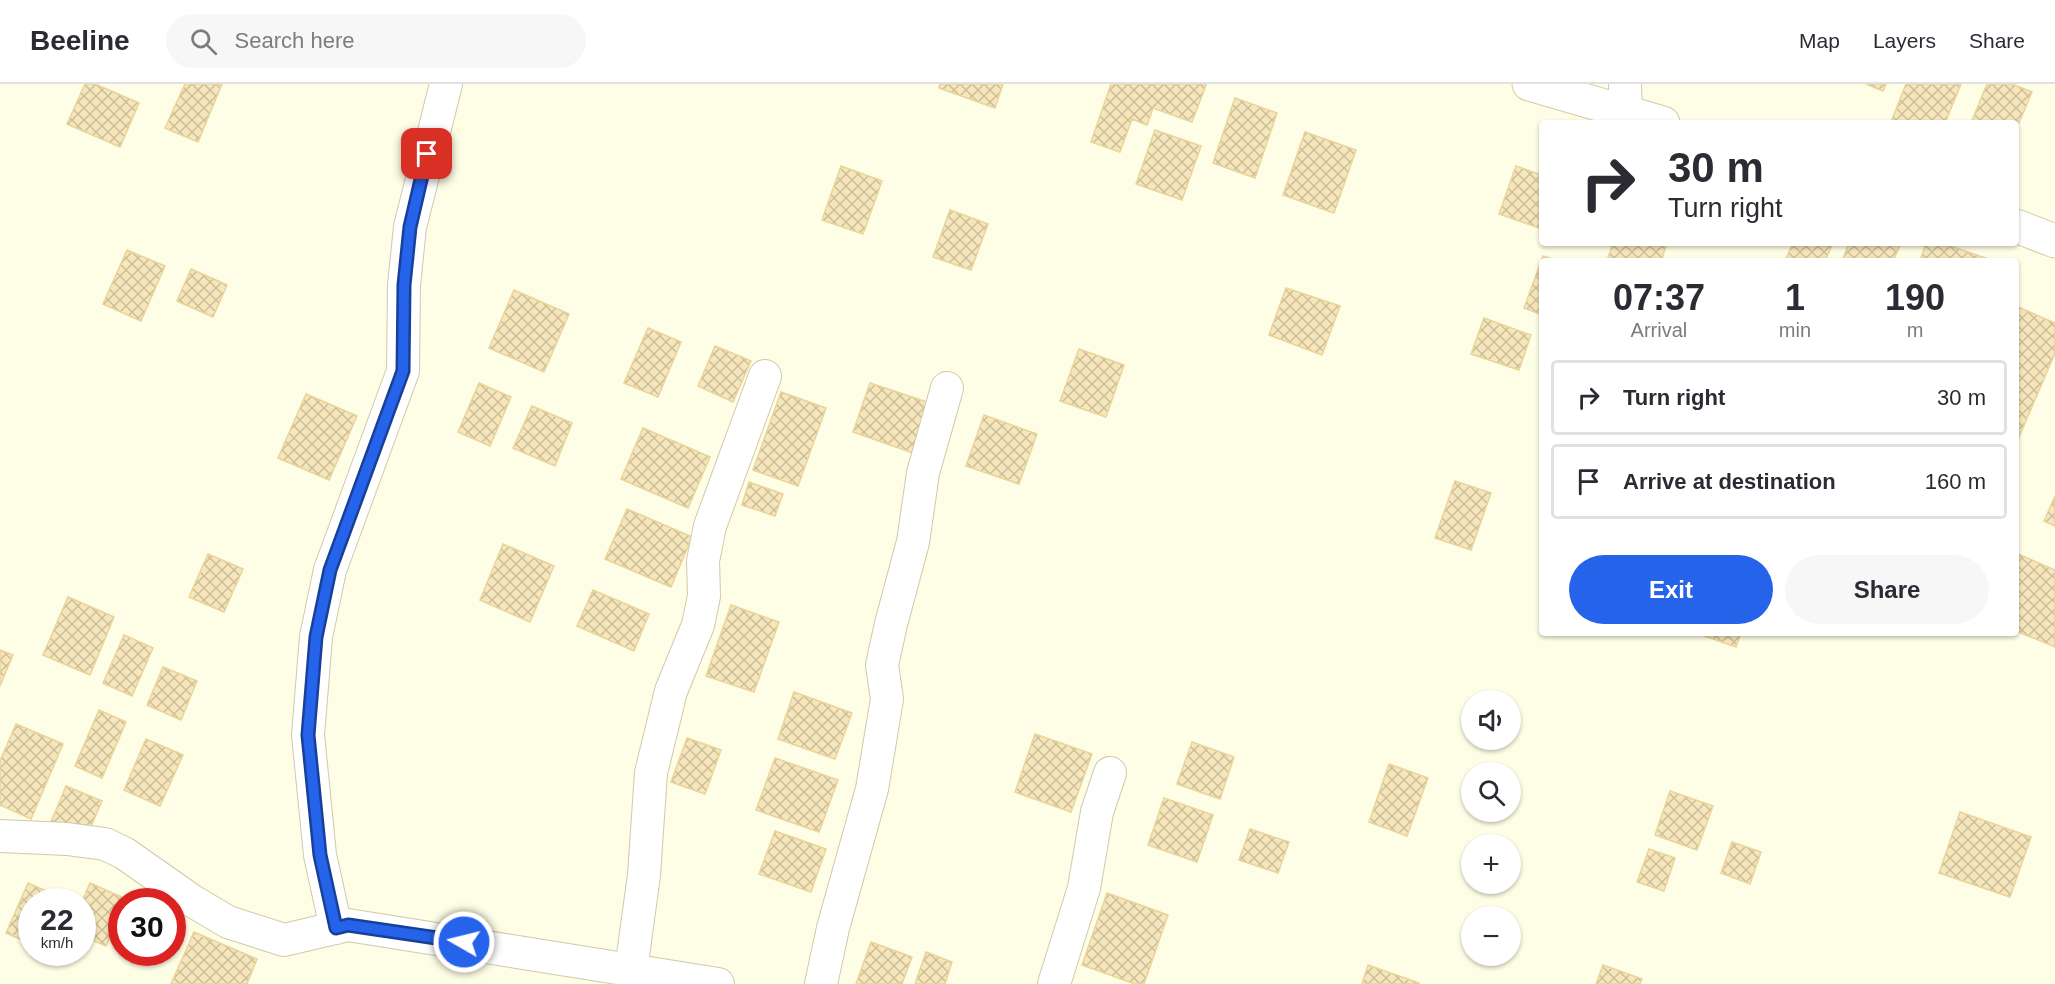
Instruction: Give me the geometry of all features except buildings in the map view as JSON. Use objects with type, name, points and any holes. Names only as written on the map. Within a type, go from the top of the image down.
[{"type":"main road","points":[[1529,84],[1625,99],[1657,120]]},
{"type":"main road","points":[[2019,227],[2055,241]]},
{"type":"street","points":[[336,928],[320,855],[308,735],[316,637],[330,570],[403,371],[404,285],[410,227],[446,84]]},
{"type":"street","points":[[615,973],[644,875],[651,773],[671,691],[698,625],[704,596],[703,561],[710,526],[765,376]]},
{"type":"street","points":[[821,984],[833,928],[872,789],[886,699],[882,665],[913,542],[923,474],[947,388]]},
{"type":"street","points":[[1054,984],[1084,888],[1098,812],[1110,773]]},
{"type":"street","points":[[0,836],[67,839],[105,844],[124,853],[191,900],[228,922],[284,940],[348,925],[615,973],[718,984]]},
{"type":"route","points":[[427,154],[410,227],[404,285],[403,371],[330,570],[316,637],[308,735],[320,855],[336,928],[348,925],[464,942]]}]
